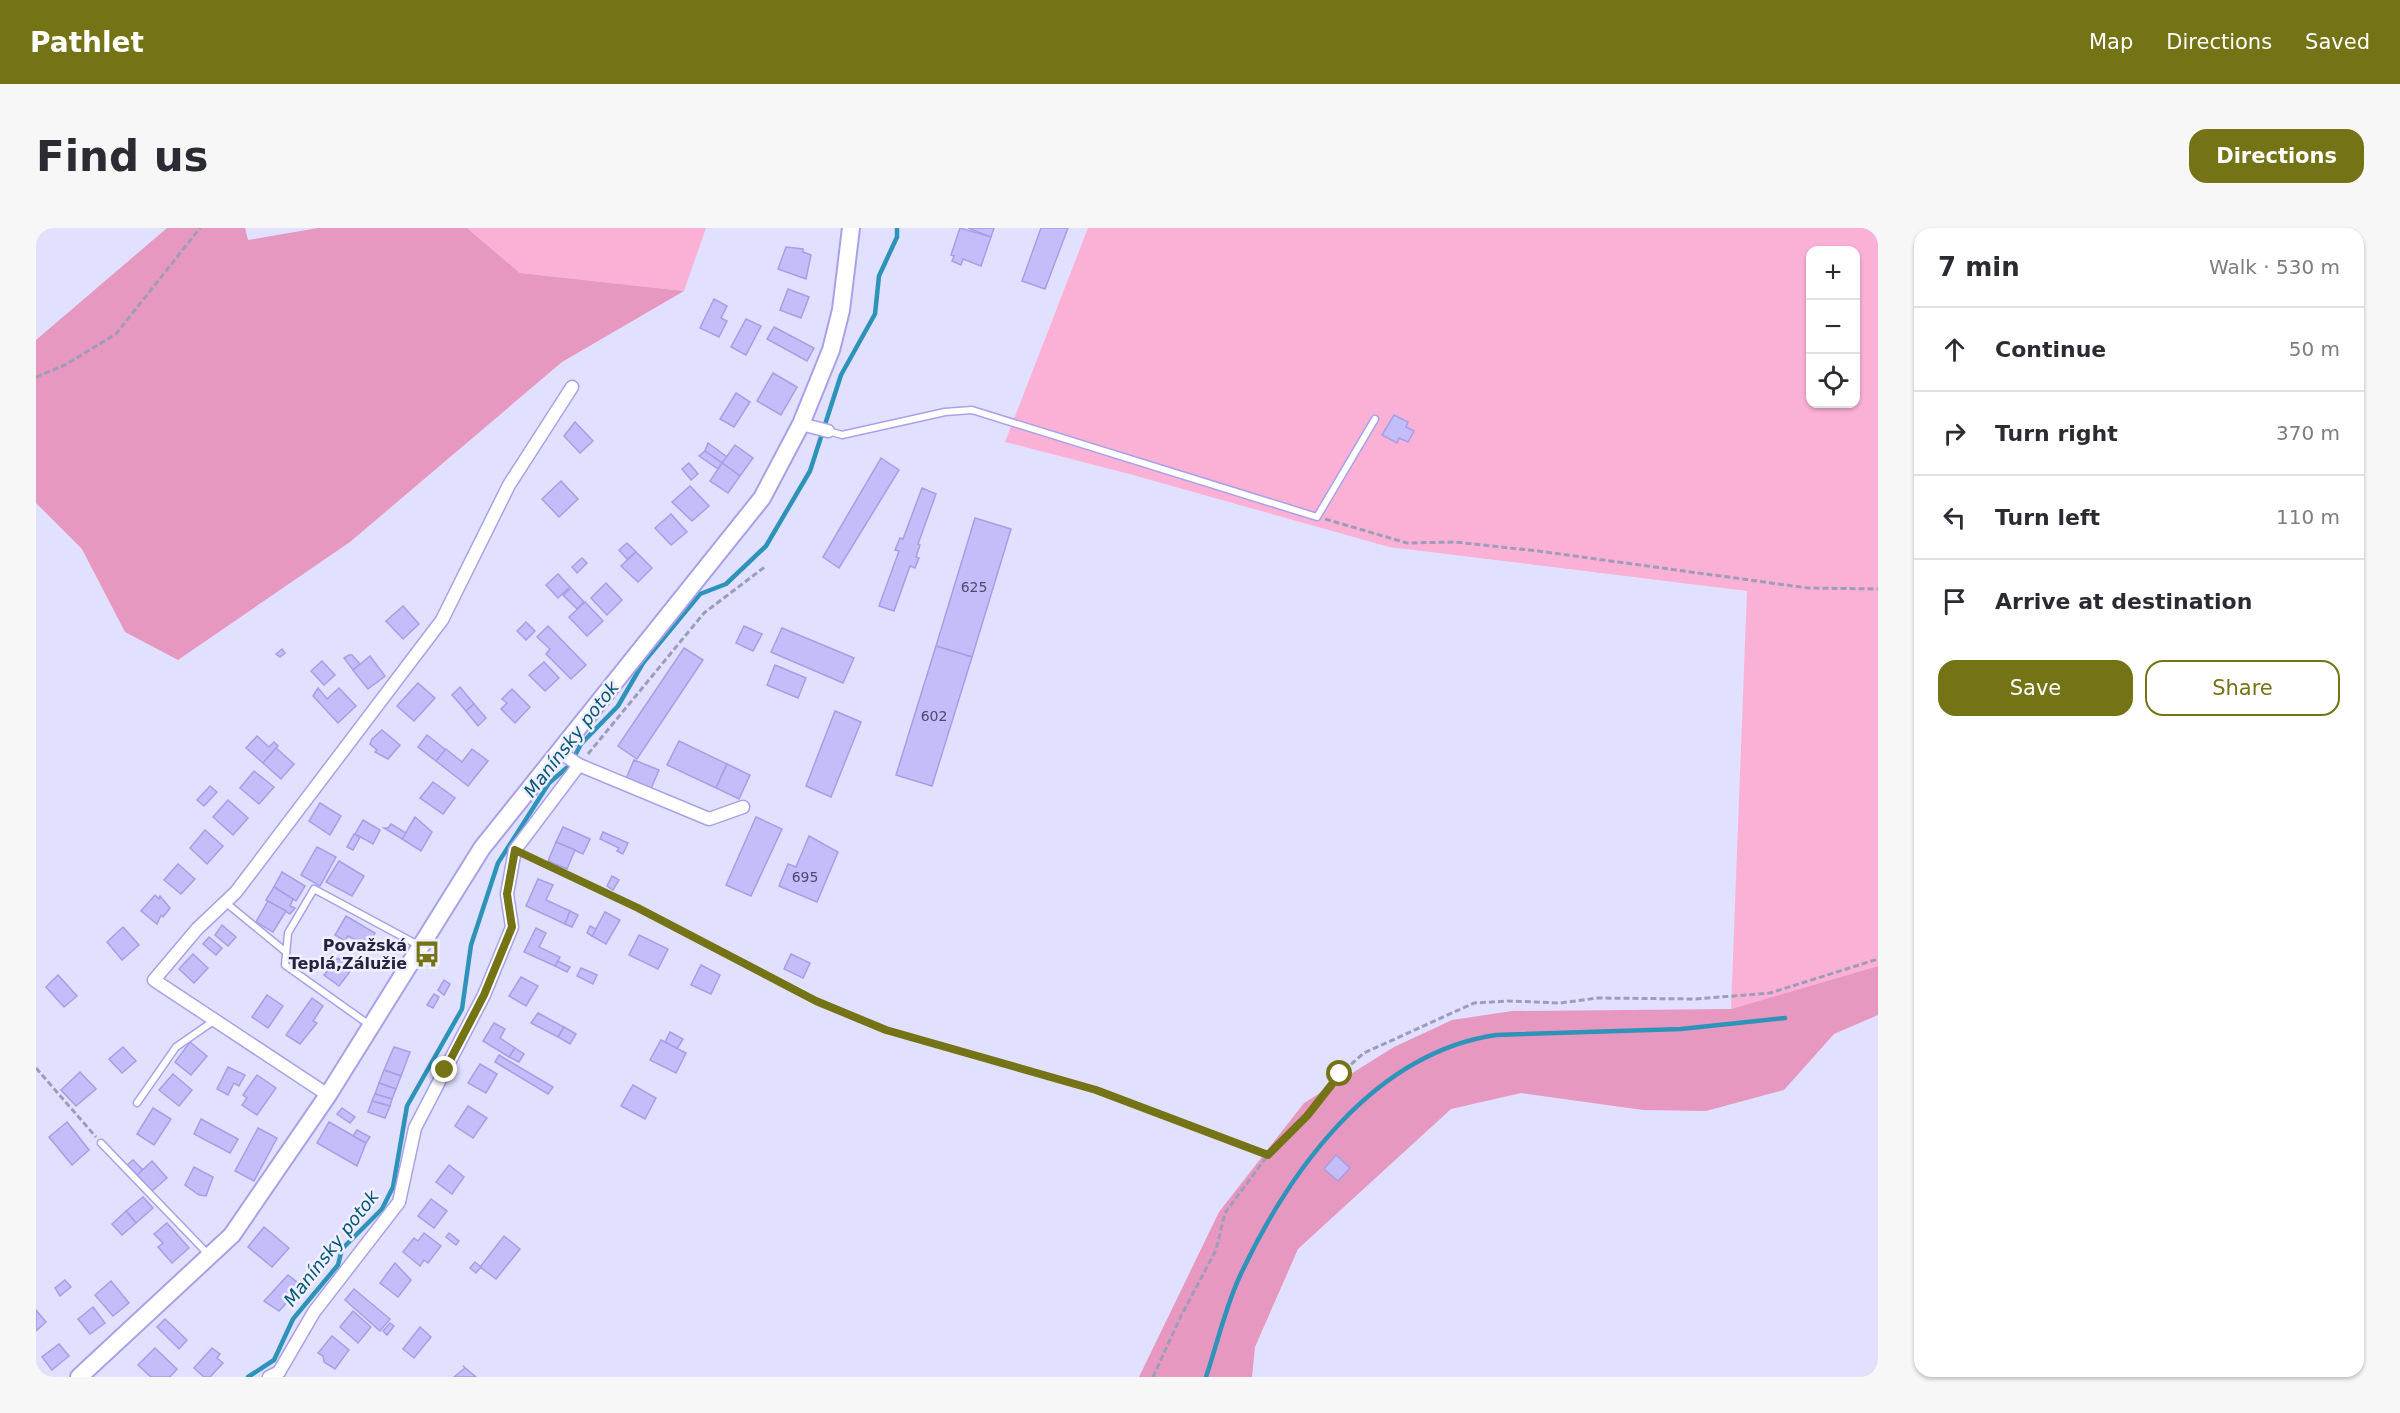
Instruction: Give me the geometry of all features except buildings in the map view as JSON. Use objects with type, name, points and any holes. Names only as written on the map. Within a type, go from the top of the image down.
[{"type":"street","points":[[79,1377],[232,1235],[328,1095],[482,848],[816,428],[840,310],[850,228]]},
{"type":"street","points":[[328,1095],[154,980],[196,929],[236,892],[442,620],[509,485],[572,387]]},
{"type":"street","points":[[558,751],[579,765],[709,819],[743,807]]},
{"type":"street","points":[[269,1377],[279,1372],[314,1312],[399,1202],[416,1128],[484,995],[512,927],[507,894],[515,850],[579,765]]},
{"type":"lane","points":[[816,428],[843,435],[945,412],[972,410],[1317,517],[1375,419]]},
{"type":"lane","points":[[371,1026],[285,965],[288,933],[314,889],[421,947]]},
{"type":"lane","points":[[225,902],[286,952]]},
{"type":"lane","points":[[137,1103],[176,1047],[215,1020]]},
{"type":"lane","points":[[101,1143],[210,1256]]},
{"type":"path","points":[[36,377],[65,365],[116,334],[200,228]]},
{"type":"path","points":[[1317,517],[1407,543],[1455,542],[1538,550],[1808,588],[1878,588]]},
{"type":"path","points":[[579,765],[704,613],[765,566]]},
{"type":"path","points":[[515,850],[638,908],[816,1001],[886,1030],[1096,1090],[1268,1155]]},
{"type":"path","points":[[1153,1377],[1180,1316],[1216,1250],[1225,1212],[1268,1155],[1307,1116],[1340,1074],[1364,1053],[1474,1002],[1560,1003],[1599,998],[1696,999],[1770,993],[1878,959]]},
{"type":"path","points":[[36,1068],[101,1143]]},
{"type":"shaded area","points":[[167,228],[245,228],[248,240],[318,228],[467,228],[520,273],[684,291],[562,362],[350,542],[178,660],[125,632],[82,549],[36,503],[36,340]]},
{"type":"shaded area","points":[[467,228],[706,228],[684,291],[520,273]]},
{"type":"shaded area","points":[[1088,228],[1878,228],[1878,966],[1731,1009],[1747,591],[1389,547],[1133,475],[1005,442]]},
{"type":"shaded area","points":[[1878,966],[1878,1015],[1834,1034],[1784,1090],[1706,1111],[1643,1110],[1521,1093],[1451,1109],[1298,1249],[1255,1347],[1252,1377],[1139,1377],[1219,1212],[1304,1103],[1394,1047],[1452,1020],[1512,1011],[1731,1009]]},
{"type":"waterway","name":"Manínsky potok","points":[[248,1377],[274,1360],[293,1319],[338,1265],[342,1249],[382,1209],[393,1187],[407,1106],[462,1009],[471,945],[498,863],[549,783],[570,765],[581,744],[618,706],[643,663],[700,594],[726,584],[766,546],[810,471],[841,375],[875,314],[879,276],[897,237],[897,228]]},
{"type":"waterway","points":[[1206,1377],[1225,1314],[1239,1278],[1283,1198],[1309,1159],[1340,1124],[1374,1092],[1411,1066],[1452,1046],[1496,1035],[1681,1029],[1785,1018]]},
{"type":"place","name":"Považská Teplá,Zálužie","points":[[427,954]]},
{"type":"route","points":[[445,1070],[484,995],[512,927],[507,894],[515,850],[638,908],[816,1001],[886,1030],[1096,1090],[1268,1155],[1307,1116],[1340,1074]]}]
